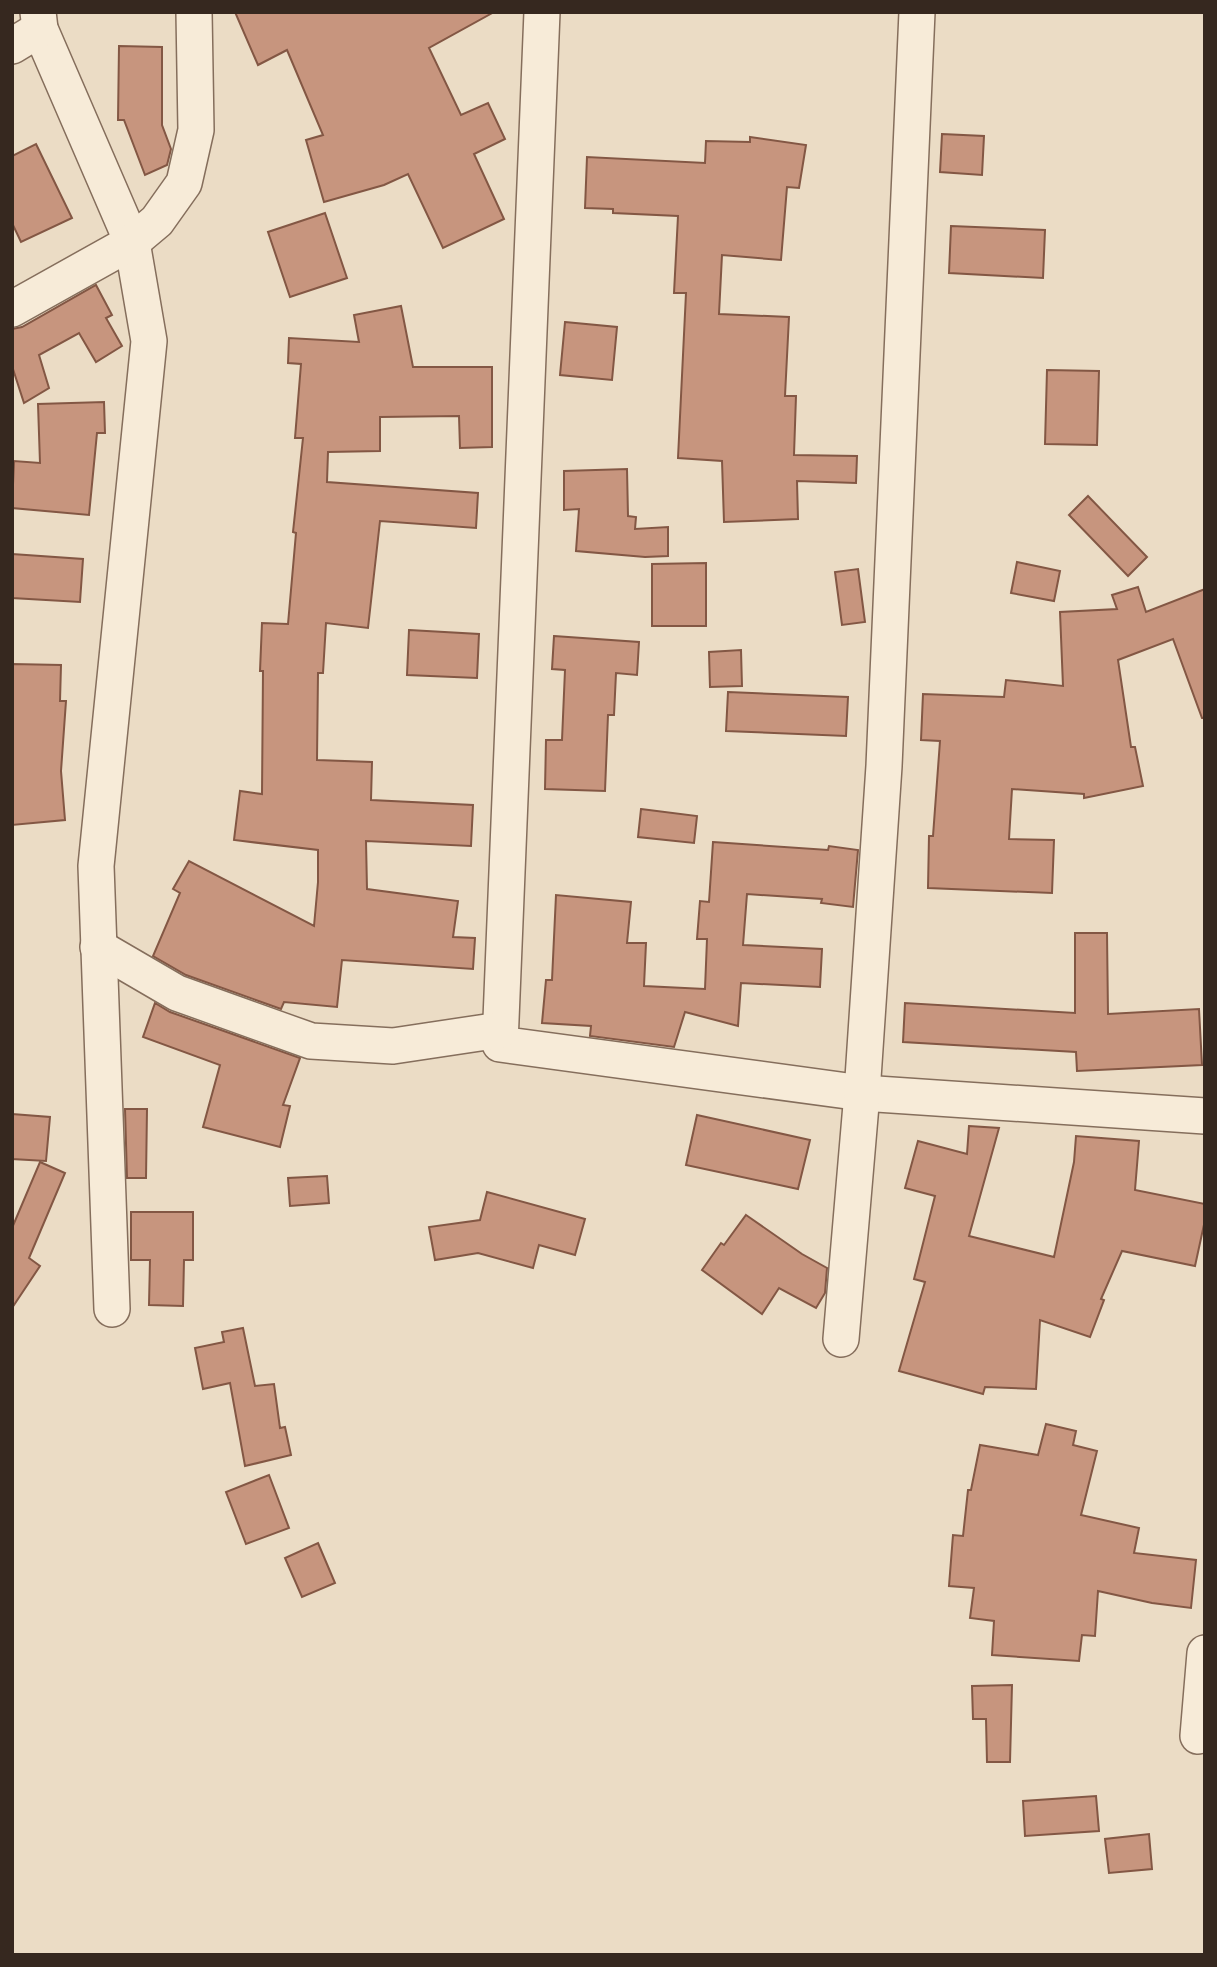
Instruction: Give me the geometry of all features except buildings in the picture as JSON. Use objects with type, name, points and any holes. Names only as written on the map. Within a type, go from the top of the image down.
[{"type":"street","points":[[12,309],[132,242],[157,221],[184,183],[196,130],[194,12]]},
{"type":"street","points":[[542,12],[500,1044],[862,1093],[1205,1116]]},
{"type":"street","points":[[841,1339],[862,1093],[884,766],[917,12]]},
{"type":"street","points":[[30,29],[132,242],[149,341],[96,866],[112,1309]]},
{"type":"street","points":[[98,947],[177,993],[311,1041],[393,1046],[500,1030]]},
{"type":"street","points":[[1198,1735],[1205,1653]]}]
